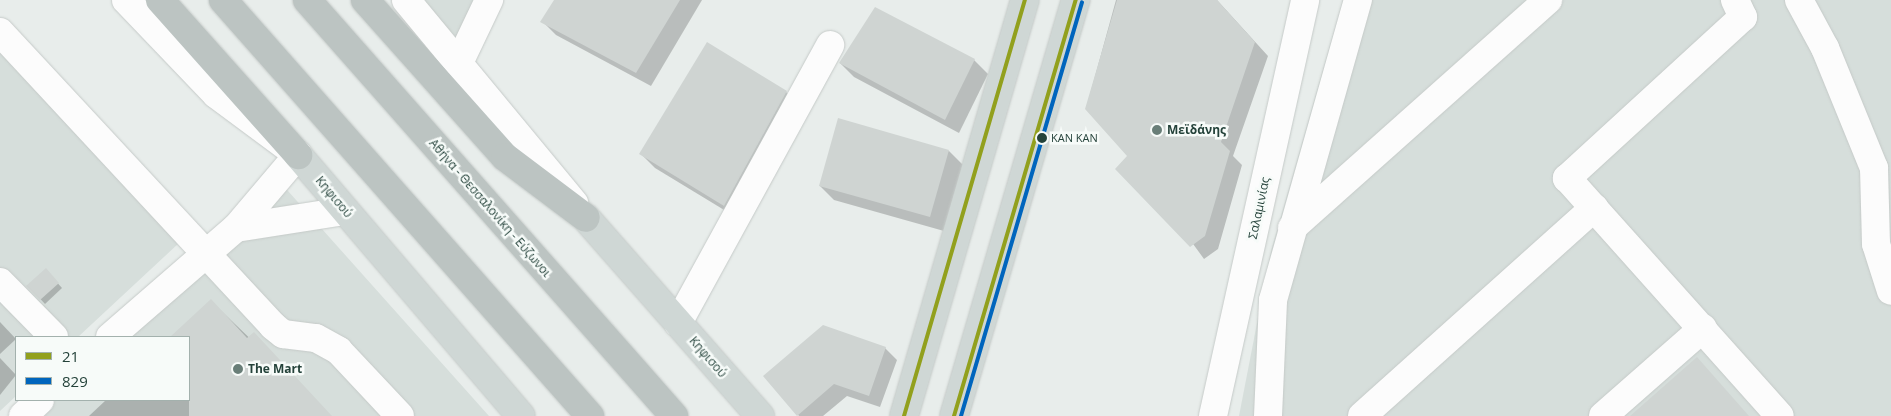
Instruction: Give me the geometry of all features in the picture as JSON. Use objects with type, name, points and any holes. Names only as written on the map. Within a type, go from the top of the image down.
[{"type":"highway","points":[[160,0],[298,155]]},
{"type":"highway","points":[[223,0],[590,416]]},
{"type":"highway","name":"Αθήνα - Θεσσαλονίκη - Εύζωνοι","points":[[307,0],[674,416]]},
{"type":"highway","points":[[365,0],[505,157],[586,218]]},
{"type":"main road","points":[[904,416],[1025,0]]},
{"type":"main road","points":[[954,416],[1076,0]]},
{"type":"main road","name":"Κηφισού","points":[[298,155],[521,416]]},
{"type":"main road","name":"Κηφισού","points":[[586,218],[760,416]]},
{"type":"street","name":"Κηφισού","points":[[126,0],[216,94],[298,155]]},
{"type":"street","name":"Κηφισού","points":[[406,0],[586,218]]},
{"type":"street","name":"Σαλαμινίας","points":[[1213,416],[1305,0]]},
{"type":"street","points":[[1268,416],[1273,300],[1358,0]]},
{"type":"street","points":[[1292,228],[1548,0]]},
{"type":"street","points":[[1735,0],[1743,17],[1567,178],[1780,416]]},
{"type":"street","points":[[1798,0],[1824,48],[1874,168],[1876,244],[1891,291]]},
{"type":"street","points":[[459,63],[481,4]]},
{"type":"street","points":[[0,32],[274,326],[283,334],[316,338],[339,351],[400,416]]},
{"type":"street","points":[[678,323],[830,46]]},
{"type":"street","points":[[111,336],[236,228],[298,155]]},
{"type":"street","points":[[1362,416],[1594,208]]},
{"type":"street","points":[[236,228],[345,210]]},
{"type":"street","points":[[0,282],[53,336]]},
{"type":"street","points":[[1603,416],[1703,328]]},
{"type":"street","points":[[23,416],[39,401]]},
{"type":"shaded area","points":[[423,0],[499,0],[472,56]]},
{"type":"shaded area","points":[[1343,0],[1891,0],[1891,416],[1239,416],[1271,251]]},
{"type":"shaded area","points":[[0,49],[179,243],[79,336],[15,336],[15,397],[0,411]]},
{"type":"shaded area","points":[[280,182],[489,416],[26,416],[43,401],[190,401],[190,336],[111,336]]},
{"type":"building","points":[[554,0],[680,0],[636,73],[540,22]]},
{"type":"building","points":[[1117,0],[1217,0],[1255,42],[1221,142],[1230,151],[1205,236],[1190,247],[1115,169],[1127,156],[1085,109]]},
{"type":"building","points":[[875,7],[975,59],[945,120],[839,63]]},
{"type":"building","points":[[707,42],[787,91],[724,206],[639,154]]},
{"type":"building","points":[[838,118],[949,150],[930,217],[819,186]]},
{"type":"building","points":[[46,268],[59,283],[40,300],[26,286]]},
{"type":"building","name":"The Mart","points":[[211,299],[247,338],[254,332],[332,416],[189,416],[190,336],[171,336]]},
{"type":"building","points":[[823,325],[886,347],[869,396],[834,384],[797,416],[763,376]]},
{"type":"building","points":[[1697,357],[1749,416],[1630,416]]},
{"type":"transit line","name":"21","points":[[904,416],[1025,0]]},
{"type":"transit line","name":"21","points":[[954,416],[1076,0]]},
{"type":"transit line","name":"829","points":[[961,416],[1082,2]]},
{"type":"place","name":"Μεϊδάνης","points":[[1157,130]]},
{"type":"place","name":"ΚΑΝ ΚΑΝ","points":[[1042,138]]},
{"type":"place","name":"The Mart","points":[[238,369]]}]
